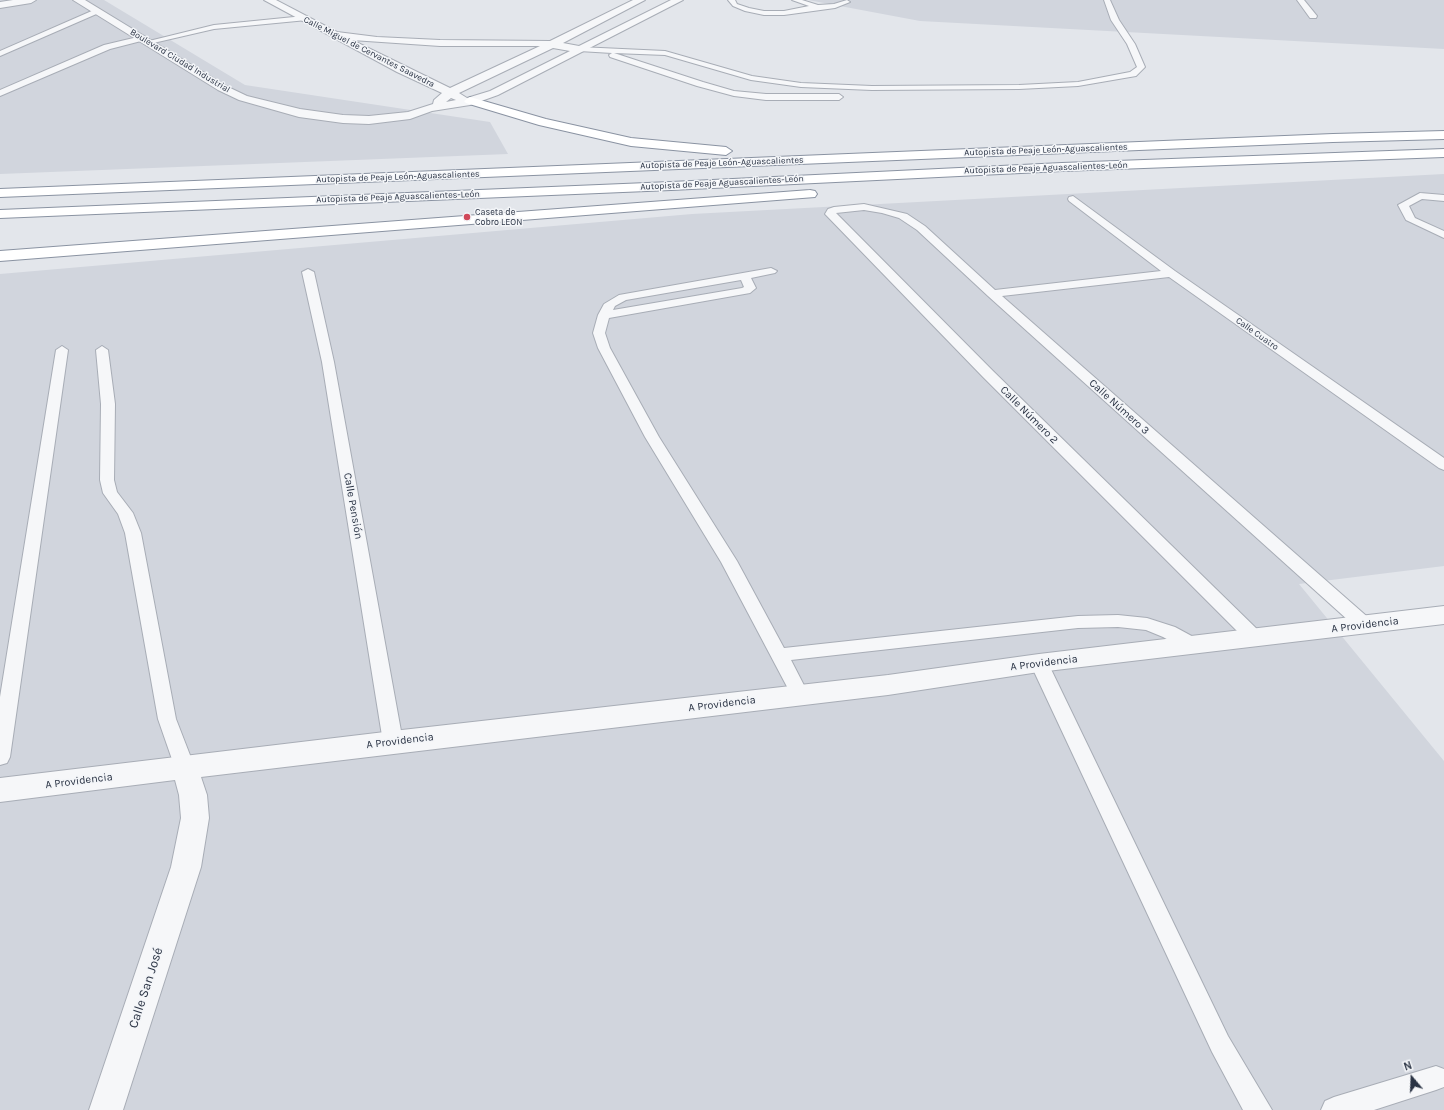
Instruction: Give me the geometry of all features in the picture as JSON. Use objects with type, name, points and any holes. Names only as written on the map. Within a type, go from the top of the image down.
[{"type":"highway","points":[[470,101],[543,122],[631,142],[740,152],[797,154],[1179,138],[1280,136],[1333,138]]},
{"type":"highway","name":"Autopista de Peaje León-Aguascalientes","points":[[0,193],[1333,138],[1444,135]]},
{"type":"highway","name":"Autopista de Peaje Aguascalientes-León","points":[[0,214],[671,186],[1062,167],[1444,153]]},
{"type":"highway","points":[[0,256],[825,192],[1020,175],[1046,172],[1062,167]]},
{"type":"street","points":[[0,5],[31,0]]},
{"type":"street","name":"Boulevard Ciudad Industrial","points":[[78,0],[222,88],[243,98],[299,113],[343,119],[369,120],[410,114],[429,108],[470,101],[494,93],[678,0]]},
{"type":"street","name":"Calle Miguel de Cervantes Saavedra","points":[[269,0],[278,11],[304,18],[449,93],[470,101]]},
{"type":"street","name":"Boulevard Ciudad Industrial","points":[[429,108],[449,93],[553,44],[640,0]]},
{"type":"street","points":[[337,35],[377,40],[440,43],[553,44],[579,49]]},
{"type":"street","name":"A Providencia","points":[[0,790],[392,742],[888,685],[1039,663],[1444,616]]},
{"type":"street","name":"Calle San José","points":[[106,1110],[186,867],[195,818],[193,796],[184,768]]},
{"type":"lane","points":[[731,0],[735,5],[748,10],[764,13],[784,13],[818,7],[835,6],[847,2]]},
{"type":"lane","points":[[795,0],[818,7]]},
{"type":"lane","points":[[579,49],[673,55],[750,78],[801,85],[903,88],[941,87],[968,83],[999,81],[1056,85],[1102,81],[1133,74],[1139,70],[1140,67],[1136,56],[1115,20],[1107,0]]},
{"type":"lane","points":[[1300,0],[1313,16]]},
{"type":"lane","points":[[241,23],[278,11]]},
{"type":"lane","points":[[0,54],[97,12]]},
{"type":"lane","points":[[0,93],[107,46],[241,23],[304,18]]},
{"type":"lane","points":[[606,50],[625,60],[700,84],[734,93],[766,97],[849,96],[883,93],[903,88]]},
{"type":"lane","points":[[750,78],[766,97]]},
{"type":"lane","points":[[1444,198],[1420,196],[1403,205],[1411,220],[1444,235]]},
{"type":"lane","name":"Calle Cuatro","points":[[1073,199],[1171,273],[1444,465]]},
{"type":"lane","name":"Calle Número 3","points":[[864,207],[893,212],[912,221],[992,294],[1365,625]]},
{"type":"lane","name":"Calle Número 2","points":[[864,207],[838,209],[832,211],[830,214],[988,374],[1255,638]]},
{"type":"lane","name":"Calle Pensión","points":[[308,272],[328,362],[392,742]]},
{"type":"lane","points":[[771,272],[623,297],[610,304],[604,315],[599,333],[604,348],[652,437],[730,561],[800,695]]},
{"type":"lane","points":[[992,294],[1171,273]]},
{"type":"lane","points":[[0,757],[62,350]]},
{"type":"lane","points":[[102,350],[108,404],[107,480],[110,493],[125,513],[133,533],[168,719],[184,768]]},
{"type":"lane","points":[[778,655],[1078,622],[1118,621],[1147,624],[1169,632],[1193,645]]},
{"type":"lane","points":[[1039,663],[1220,1044],[1248,1096],[1259,1110]]},
{"type":"lane","points":[[1334,1110],[1436,1078]]},
{"type":"shaded area","points":[[0,0],[104,0],[245,85],[490,122],[508,154],[0,174]]},
{"type":"shaded area","points":[[808,0],[1444,0],[1444,49],[920,21]]},
{"type":"shaded area","points":[[1444,174],[1444,566],[1299,584],[1444,761],[1444,1110],[0,1110],[0,274],[692,214]]},
{"type":"place","name":"Caseta de Cobro LEON","points":[[467,217]]}]
